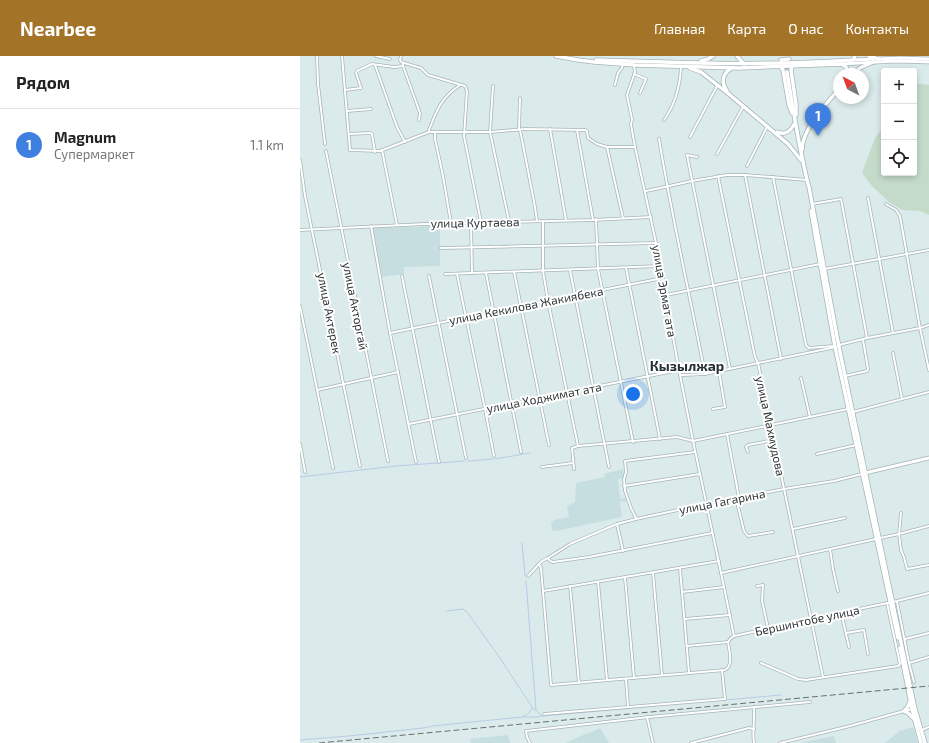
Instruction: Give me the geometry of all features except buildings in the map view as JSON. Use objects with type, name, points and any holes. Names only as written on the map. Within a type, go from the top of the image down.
[{"type":"highway","points":[[556,56],[578,60],[623,62],[842,64],[846,68]]},
{"type":"highway","points":[[567,56],[623,62],[635,65],[734,68],[854,58]]},
{"type":"highway","points":[[688,63],[703,61],[713,56]]},
{"type":"highway","points":[[737,56],[744,64]]},
{"type":"highway","points":[[870,56],[880,59]]},
{"type":"highway","points":[[860,68],[873,62]]},
{"type":"highway","points":[[786,63],[795,123],[837,346],[853,412],[864,473],[892,602],[914,709],[915,721],[921,743]]},
{"type":"highway","points":[[683,66],[701,72],[744,106],[794,150],[803,162]]},
{"type":"highway","points":[[730,95],[725,89],[723,80],[726,73],[734,68]]},
{"type":"highway","points":[[803,162],[802,144],[818,114],[833,96]]},
{"type":"highway","points":[[769,127],[781,134],[791,130],[795,123]]},
{"type":"highway","points":[[797,132],[802,136],[807,134]]},
{"type":"highway","points":[[809,193],[824,269],[848,409],[864,473]]},
{"type":"highway","points":[[892,602],[910,699],[922,730],[925,743]]},
{"type":"highway","points":[[910,699],[909,705],[904,711],[908,713],[915,721]]},
{"type":"main road","points":[[880,59],[886,56]]},
{"type":"main road","points":[[854,58],[898,58],[929,61]]},
{"type":"main road","points":[[842,64],[873,62],[898,58]]},
{"type":"main road","name":"улица Гагарина","points":[[864,473],[929,458]]},
{"type":"street","points":[[317,56],[318,84],[325,144]]},
{"type":"street","points":[[342,56],[350,150],[375,152],[429,132],[490,132],[519,129],[585,130],[587,131],[588,138],[598,144],[607,147],[635,147]]},
{"type":"street","points":[[376,56],[390,59]]},
{"type":"street","points":[[401,56],[400,60],[403,62],[403,66],[420,112],[419,120]]},
{"type":"street","points":[[615,85],[618,73],[622,68],[622,56]]},
{"type":"street","points":[[403,62],[421,68],[428,74],[465,86],[467,91],[464,132],[481,222]]},
{"type":"street","points":[[345,90],[361,88],[356,73],[372,64],[394,67],[403,66]]},
{"type":"street","points":[[374,64],[397,127],[405,142]]},
{"type":"street","name":"улица Эрмат ата","points":[[635,65],[635,72],[627,94],[632,119],[631,126],[663,278],[678,370],[734,636]]},
{"type":"street","points":[[664,120],[668,115],[677,93],[683,66]]},
{"type":"street","points":[[634,74],[646,79],[640,93]]},
{"type":"street","points":[[429,132],[437,109],[442,101],[460,84]]},
{"type":"street","points":[[493,86],[490,132],[509,221]]},
{"type":"street","points":[[690,137],[717,86]]},
{"type":"street","points":[[520,98],[519,129],[534,196],[537,221]]},
{"type":"street","points":[[717,154],[744,106]]},
{"type":"street","points":[[347,111],[371,109]]},
{"type":"street","points":[[747,166],[769,127]]},
{"type":"street","points":[[550,129],[566,220]]},
{"type":"street","points":[[577,130],[594,220],[598,269],[633,442]]},
{"type":"street","points":[[435,132],[435,140],[452,223]]},
{"type":"street","points":[[349,134],[372,134],[375,152]]},
{"type":"street","points":[[659,139],[667,187],[705,374]]},
{"type":"street","points":[[607,147],[623,219]]},
{"type":"street","points":[[382,150],[398,225]]},
{"type":"street","name":"улица Акторгай","points":[[326,151],[388,461]]},
{"type":"street","points":[[697,157],[687,155],[730,369]]},
{"type":"street","name":"улица Актерек","points":[[300,160],[305,196],[313,229],[360,466]]},
{"type":"street","points":[[645,191],[727,175],[773,177],[807,182]]},
{"type":"street","points":[[745,175],[781,359]]},
{"type":"street","name":"улица Махмудова","points":[[718,176],[754,357],[758,363],[823,677]]},
{"type":"street","points":[[773,177],[806,345],[810,348],[837,346]]},
{"type":"street","points":[[868,198],[893,333]]},
{"type":"street","points":[[812,204],[841,199],[867,338]]},
{"type":"street","points":[[886,204],[896,210],[900,216],[929,370]]},
{"type":"street","name":"улица Куртаева","points":[[300,230],[471,222],[594,220],[651,217]]},
{"type":"street","points":[[543,221],[543,271],[578,446]]},
{"type":"street","points":[[471,222],[472,273]]},
{"type":"street","points":[[371,226],[390,333],[416,462]]},
{"type":"street","points":[[441,248],[656,243]]},
{"type":"street","points":[[824,269],[929,250]]},
{"type":"street","points":[[666,295],[821,264]]},
{"type":"street","points":[[445,274],[660,266]]},
{"type":"street","points":[[626,268],[660,439]]},
{"type":"street","points":[[570,270],[609,466]]},
{"type":"street","points":[[514,272],[549,445]]},
{"type":"street","points":[[486,273],[521,452]]},
{"type":"street","points":[[457,274],[494,456]]},
{"type":"street","points":[[402,276],[439,462]]},
{"type":"street","points":[[428,276],[466,458]]},
{"type":"street","name":"улица Кекилова Жакиябека","points":[[390,333],[663,278]]},
{"type":"street","points":[[300,306],[333,468]]},
{"type":"street","points":[[680,374],[705,374],[718,372],[929,325]]},
{"type":"street","points":[[845,376],[861,373],[867,371],[868,369],[863,340]]},
{"type":"street","points":[[893,353],[902,399]]},
{"type":"street","name":"улица Ходжимат ата","points":[[409,424],[678,370]]},
{"type":"street","points":[[317,390],[398,372]]},
{"type":"street","points":[[713,409],[725,407],[718,372]]},
{"type":"street","points":[[801,378],[810,417]]},
{"type":"street","points":[[853,412],[929,392]]},
{"type":"street","points":[[574,469],[572,448],[578,446],[677,437],[693,441],[848,409]]},
{"type":"street","points":[[727,434],[744,531],[748,536],[773,532]]},
{"type":"street","points":[[748,452],[746,447],[748,445],[774,440]]},
{"type":"street","points":[[300,444],[305,472]]},
{"type":"street","points":[[817,454],[856,445]]},
{"type":"street","points":[[636,519],[624,486],[626,472],[625,461],[695,452]]},
{"type":"street","points":[[542,467],[573,464]]},
{"type":"street","name":"улица Гагарина","points":[[528,576],[542,561],[570,544],[617,524],[706,504],[834,481],[864,473]]},
{"type":"street","points":[[624,486],[700,474]]},
{"type":"street","points":[[901,513],[899,534],[901,550],[907,569],[929,565]]},
{"type":"street","points":[[792,529],[845,518]]},
{"type":"street","points":[[617,524],[623,550]]},
{"type":"street","points":[[721,573],[878,539],[929,526]]},
{"type":"street","points":[[548,558],[553,562],[712,533]]},
{"type":"street","points":[[830,549],[838,591]]},
{"type":"street","points":[[543,591],[719,561]]},
{"type":"street","points":[[539,564],[541,568],[551,685],[725,670],[730,664],[728,642]]},
{"type":"street","points":[[680,568],[690,673]]},
{"type":"street","points":[[653,573],[662,676]]},
{"type":"street","points":[[625,578],[634,678]]},
{"type":"street","points":[[598,582],[607,680]]},
{"type":"street","points":[[757,586],[762,585],[762,601],[768,628]]},
{"type":"street","points":[[570,586],[579,683]]},
{"type":"street","points":[[682,592],[724,587]]},
{"type":"street","name":"Бершинтобе улица","points":[[734,636],[929,593]]},
{"type":"street","points":[[892,602],[905,639],[914,682]]},
{"type":"street","points":[[761,663],[802,680],[898,666],[900,664],[892,602]]},
{"type":"street","points":[[841,612],[849,647]]},
{"type":"street","points":[[685,619],[730,615]]},
{"type":"street","points":[[846,633],[864,630],[868,654]]},
{"type":"street","points":[[905,639],[929,633]]},
{"type":"street","points":[[688,646],[728,642],[734,636]]},
{"type":"street","points":[[909,663],[929,657]]},
{"type":"street","points":[[544,714],[725,698],[722,670]]},
{"type":"street","points":[[626,679],[628,707]]},
{"type":"street","points":[[530,743],[527,738],[526,731],[646,717],[810,702]]},
{"type":"street","points":[[754,707],[754,743]]},
{"type":"street","points":[[780,743],[914,709]]},
{"type":"street","points":[[646,717],[653,743]]},
{"type":"street","points":[[922,730],[929,727]]},
{"type":"street","points":[[691,743],[749,728],[754,729]]},
{"type":"shaded area","points":[[440,226],[440,266],[404,267],[404,274],[382,277],[373,228]]},
{"type":"shaded area","points":[[623,469],[623,478],[618,479],[620,499],[626,498],[627,501],[620,502],[622,517],[552,531],[551,523],[554,520],[569,517],[567,506],[575,502],[576,483],[605,477],[604,474]]},
{"type":"shaded area","points":[[913,727],[918,743],[885,743],[900,731]]},
{"type":"shaded area","points":[[600,728],[609,743],[566,743],[585,734]]},
{"type":"shaded area","points":[[508,735],[510,743],[471,743],[470,739]]},
{"type":"shaded area","points":[[834,736],[836,743],[800,743],[819,739]]},
{"type":"green space","points":[[917,83],[929,85],[929,215],[920,211],[902,210],[889,202],[872,186],[862,173],[875,138],[881,130],[881,176],[917,176]]},
{"type":"waterway","points":[[495,459],[530,453]]},
{"type":"waterway","points":[[468,461],[493,459]]},
{"type":"waterway","points":[[300,477],[396,466],[465,461]]},
{"type":"waterway","points":[[522,543],[525,576]]},
{"type":"waterway","points":[[526,581],[536,710]]},
{"type":"waterway","points":[[447,611],[463,609],[467,612],[500,658],[532,707],[542,716],[656,706]]},
{"type":"waterway","points":[[725,700],[781,695]]},
{"type":"waterway","points":[[523,716],[529,713],[532,708]]},
{"type":"waterway","points":[[300,740],[542,716]]},
{"type":"tunnel","points":[[785,57],[787,72]]},
{"type":"railway","points":[[319,743],[929,686]]},
{"type":"place","name":"Magnum","points":[[818,136]]},
{"type":"district","name":"Кызылжар","points":[[687,365]]}]
